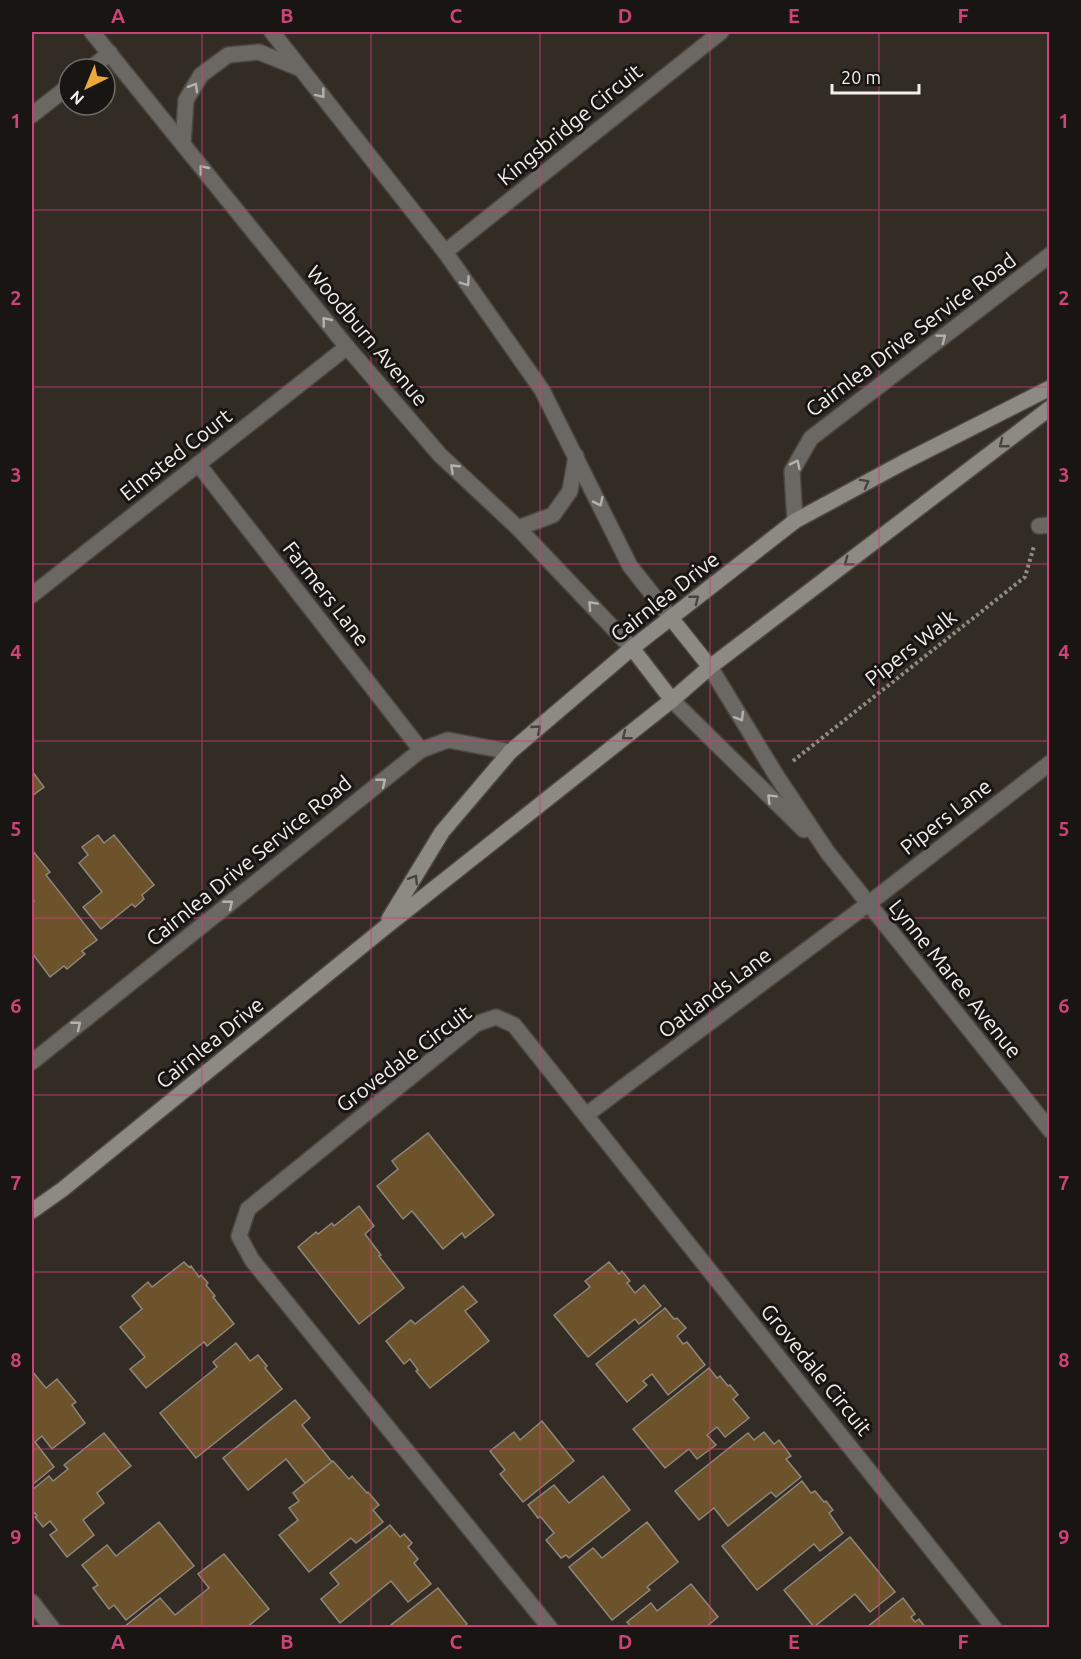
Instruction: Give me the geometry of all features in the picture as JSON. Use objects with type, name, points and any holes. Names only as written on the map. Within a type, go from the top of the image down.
[{"type":"street","name":"Woodburn Avenue","points":[[92,32],[347,347],[440,455],[518,528],[632,648]]},
{"type":"street","points":[[272,32],[445,252],[542,390],[630,566],[710,667]]},
{"type":"street","name":"Kingsbridge Circuit","points":[[445,252],[722,32]]},
{"type":"street","points":[[183,144],[186,100],[201,75],[228,55],[259,52],[301,69]]},
{"type":"street","points":[[105,57],[110,53]]},
{"type":"street","points":[[32,115],[57,95]]},
{"type":"street","name":"Cairnlea Drive Service Road","points":[[795,522],[792,471],[811,438],[1050,255]]},
{"type":"street","name":"Elmsted Court","points":[[32,595],[347,347]]},
{"type":"street","name":"Cairnlea Drive","points":[[383,929],[442,832],[510,752],[632,648],[795,522],[904,462],[1050,388]]},
{"type":"street","name":"Cairnlea Drive","points":[[32,1211],[63,1190],[383,929],[672,700],[710,667],[1050,408]]},
{"type":"street","points":[[518,528],[553,515],[570,491],[576,456]]},
{"type":"street","name":"Farmers Lane","points":[[198,464],[421,750]]},
{"type":"street","points":[[632,648],[672,700]]},
{"type":"street","name":"Lynne Maree Avenue","points":[[710,667],[776,775],[828,853],[1050,1130]]},
{"type":"street","name":"Lynne Maree Avenue","points":[[672,700],[828,853]]},
{"type":"street","name":"Cairnlea Drive Service Road","points":[[32,1062],[421,750],[448,740],[510,752]]},
{"type":"street","name":"Pipers Lane","points":[[868,904],[1050,763]]},
{"type":"street","name":"Oatlands Lane","points":[[586,1115],[868,904]]},
{"type":"street","name":"Grovedale Circuit","points":[[550,1628],[252,1260],[239,1236],[248,1209],[476,1024],[496,1017],[514,1025],[994,1628]]},
{"type":"street","name":"Cairnlea Drive","points":[[32,1201],[63,1190]]},
{"type":"street","points":[[32,1602],[52,1628]]},
{"type":"path","name":"Pipers Walk","points":[[776,775],[1025,577],[1044,526]]},
{"type":"building","points":[[32,771],[44,787],[32,796]]},
{"type":"building","points":[[98,835],[104,843],[114,835],[154,885],[142,895],[144,899],[135,907],[132,904],[101,929],[83,907],[102,892],[79,863],[88,855],[82,847]]},
{"type":"building","points":[[32,850],[50,872],[46,875],[97,940],[82,951],[85,954],[67,969],[64,966],[50,977],[32,953],[32,904],[34,901],[32,898]]},
{"type":"building","points":[[428,1133],[494,1215],[465,1238],[462,1233],[443,1249],[412,1211],[403,1219],[377,1186],[398,1169],[392,1161]]},
{"type":"building","points":[[359,1206],[374,1226],[365,1234],[404,1288],[359,1324],[298,1247],[316,1232],[318,1234],[332,1223],[334,1226]]},
{"type":"building","points":[[184,1262],[208,1283],[206,1285],[215,1296],[213,1297],[234,1324],[207,1346],[204,1342],[146,1388],[130,1369],[145,1357],[120,1327],[142,1309],[132,1296],[148,1282],[152,1287]]},
{"type":"building","points":[[609,1262],[619,1274],[622,1271],[630,1281],[627,1283],[635,1293],[644,1285],[661,1306],[639,1324],[635,1319],[588,1357],[554,1315],[590,1287],[585,1281]]},
{"type":"building","points":[[463,1286],[477,1302],[465,1311],[489,1341],[430,1388],[416,1371],[418,1370],[410,1359],[404,1364],[386,1341],[411,1320],[415,1324]]},
{"type":"building","points":[[665,1308],[686,1328],[677,1336],[683,1344],[687,1342],[705,1365],[668,1395],[652,1374],[643,1381],[647,1385],[627,1402],[596,1364]]},
{"type":"building","points":[[236,1343],[250,1361],[258,1355],[282,1389],[196,1458],[160,1413],[217,1367],[213,1362]]},
{"type":"building","points":[[709,1368],[717,1378],[720,1376],[728,1386],[730,1385],[738,1395],[733,1399],[749,1418],[725,1437],[717,1427],[707,1435],[716,1445],[697,1459],[689,1449],[665,1468],[633,1429]]},
{"type":"building","points":[[32,1371],[46,1388],[57,1379],[76,1402],[72,1405],[85,1423],[52,1449],[42,1436],[35,1442],[54,1467],[32,1485]]},
{"type":"building","points":[[295,1400],[310,1418],[302,1425],[332,1462],[305,1483],[286,1459],[248,1490],[223,1458]]},
{"type":"building","points":[[542,1421],[574,1461],[523,1502],[500,1474],[505,1470],[490,1451],[514,1432],[520,1440]]},
{"type":"building","points":[[764,1432],[774,1444],[779,1440],[791,1456],[786,1459],[801,1477],[776,1497],[771,1492],[728,1526],[714,1508],[699,1520],[675,1491],[748,1433],[754,1440]]},
{"type":"building","points":[[104,1433],[131,1466],[97,1493],[104,1503],[83,1520],[94,1535],[67,1557],[50,1535],[57,1530],[50,1521],[43,1527],[35,1517],[37,1516],[35,1513],[33,1514],[32,1490],[49,1476],[53,1481],[68,1469],[64,1465]]},
{"type":"building","points":[[333,1461],[349,1479],[352,1476],[379,1505],[373,1510],[383,1522],[356,1543],[351,1538],[309,1572],[279,1535],[298,1520],[289,1508],[299,1501],[293,1493]]},
{"type":"building","points":[[603,1476],[630,1510],[569,1558],[566,1555],[561,1558],[546,1540],[554,1533],[528,1505],[554,1485],[569,1503]]},
{"type":"building","points":[[802,1481],[811,1493],[815,1491],[824,1502],[826,1501],[833,1510],[829,1513],[843,1533],[820,1551],[814,1544],[757,1590],[722,1546]]},
{"type":"building","points":[[159,1522],[194,1566],[126,1620],[114,1605],[109,1609],[93,1588],[98,1585],[82,1565],[107,1545],[116,1556]]},
{"type":"building","points":[[647,1522],[678,1562],[647,1587],[650,1590],[612,1620],[569,1567],[593,1548],[602,1558]]},
{"type":"building","points":[[390,1525],[400,1537],[404,1534],[412,1543],[408,1547],[418,1559],[414,1563],[431,1584],[408,1602],[391,1581],[340,1623],[321,1599],[339,1584],[330,1573]]},
{"type":"building","points":[[850,1537],[895,1592],[870,1612],[855,1594],[814,1627],[784,1590]]},
{"type":"building","points":[[224,1554],[269,1609],[246,1628],[124,1627],[160,1598],[175,1615],[209,1588],[198,1574]]},
{"type":"building","points":[[691,1584],[718,1617],[705,1628],[632,1628],[627,1622],[651,1603],[657,1611]]},
{"type":"building","points":[[438,1588],[467,1624],[463,1628],[393,1628],[391,1625]]},
{"type":"building","points":[[903,1598],[915,1614],[911,1617],[915,1622],[919,1619],[926,1628],[866,1628]]}]
